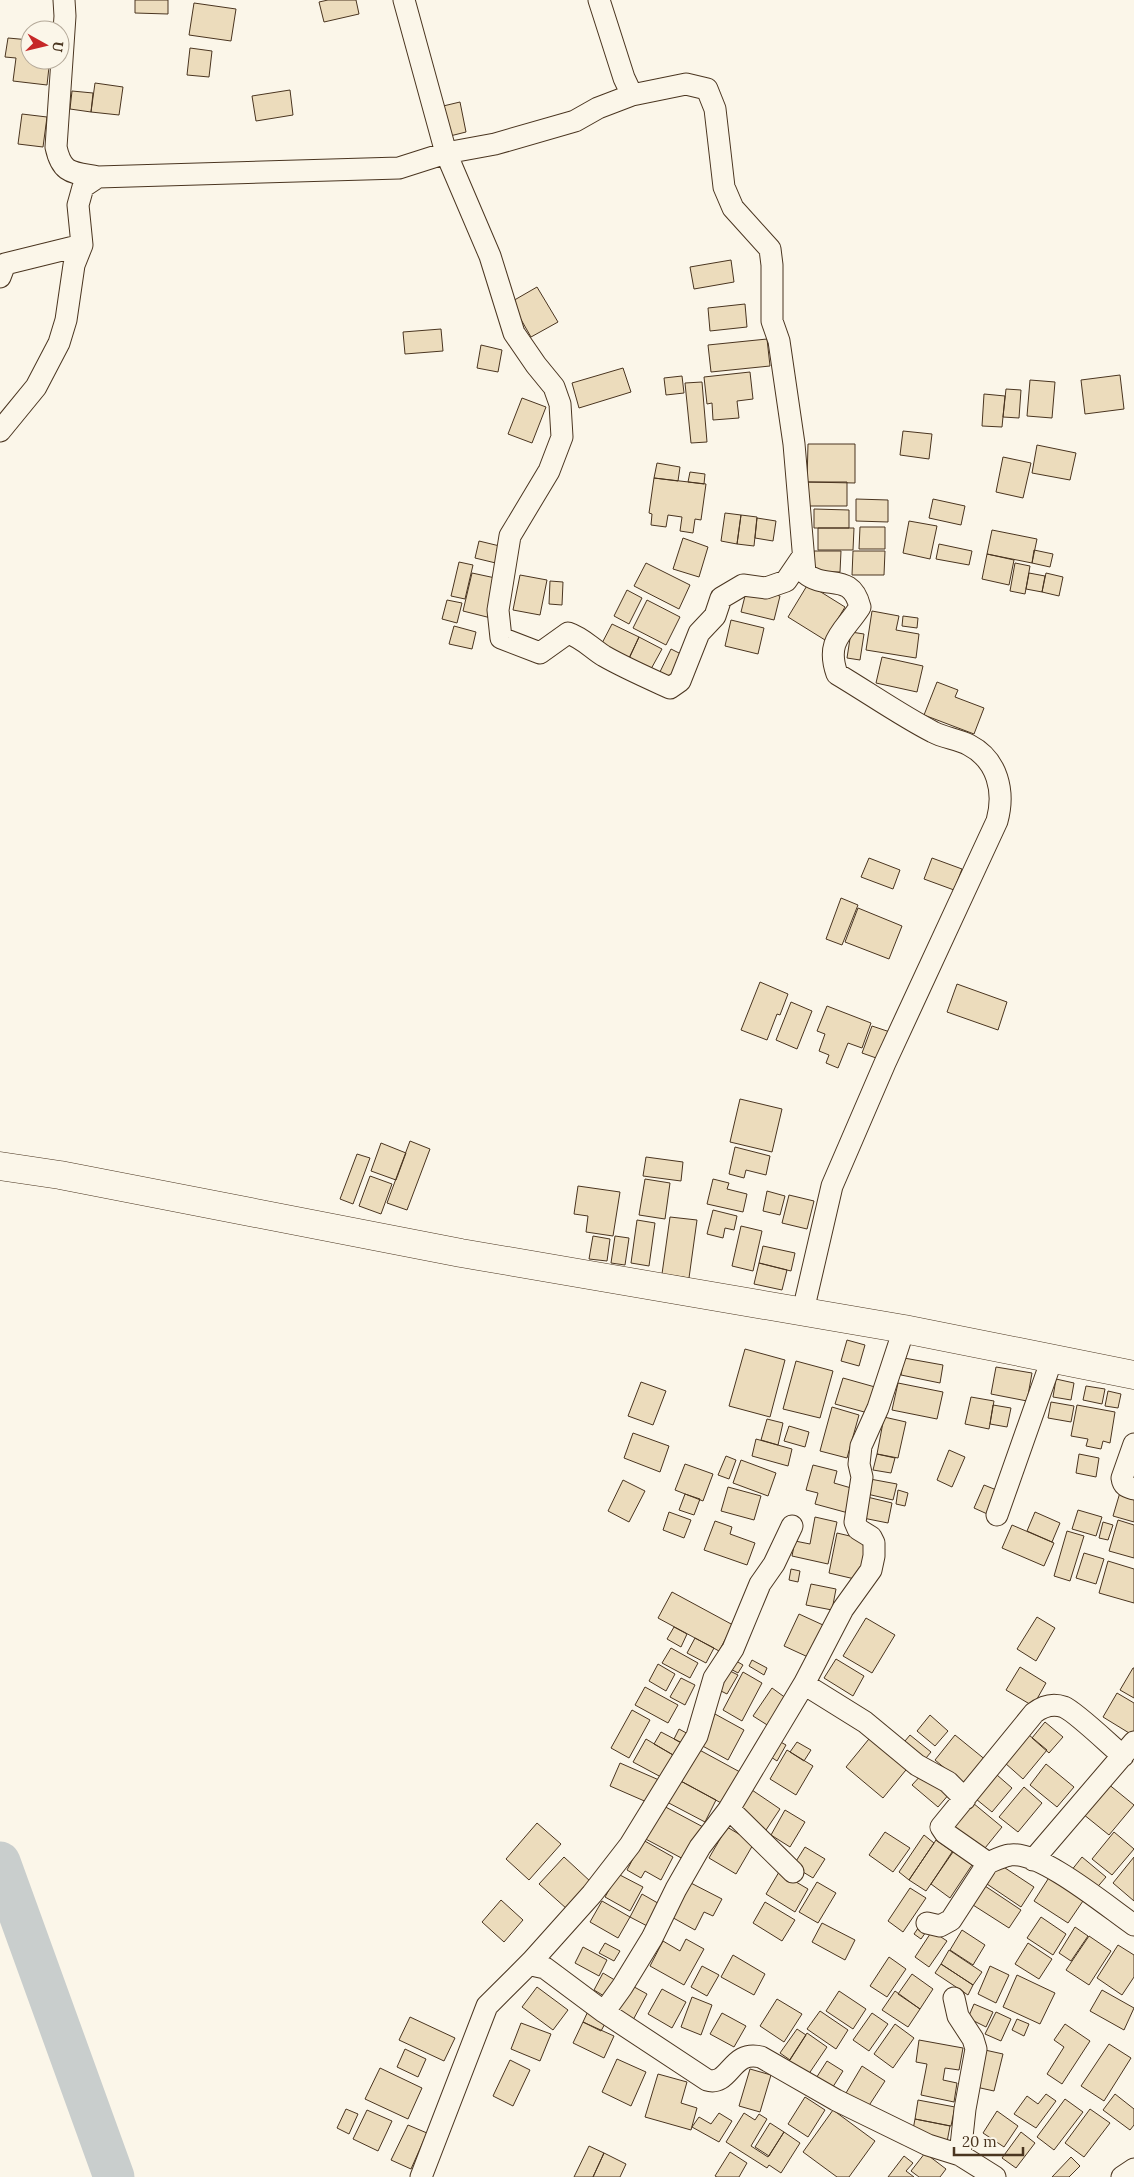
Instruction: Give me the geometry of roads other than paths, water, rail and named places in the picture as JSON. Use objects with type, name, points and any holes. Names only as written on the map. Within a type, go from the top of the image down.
[{"type":"street","points":[[64,0],[65,16],[56,147],[59,161],[67,171],[98,177],[399,168],[446,153],[495,144],[575,121],[598,108],[632,95],[686,84],[707,88],[715,109],[724,187],[733,208],[770,249],[772,265],[772,321],[779,341],[794,444],[805,573],[813,580],[836,582],[857,593],[860,607],[835,641],[832,660],[837,674],[934,733],[969,745],[980,753],[990,763],[999,780],[1002,804],[997,821],[885,1063],[832,1186],[803,1311]]},
{"type":"street","points":[[404,0],[446,153],[490,256],[514,333],[536,366],[554,387],[560,404],[562,437],[548,470],[510,536],[498,610],[501,638],[540,653],[568,633],[581,637],[594,650],[613,661],[670,688],[680,681],[699,633],[715,616],[721,598],[743,585],[766,588],[786,581],[803,556]]},
{"type":"street","points":[[599,0],[624,78],[632,95]]},
{"type":"street","points":[[0,431],[36,387],[59,343],[66,320],[74,265],[82,245],[78,205],[83,187],[98,177]]},
{"type":"street","points":[[2,268],[82,245]]},
{"type":"street","points":[[0,1166],[60,1175],[461,1253],[904,1329],[1134,1375]]},
{"type":"street","points":[[604,2012],[652,1938],[676,1889],[700,1847],[729,1810],[804,1684],[843,1609],[863,1583],[872,1563],[874,1543],[871,1536],[858,1529],[855,1522],[862,1477],[859,1464],[861,1446],[878,1408],[904,1329]]},
{"type":"street","points":[[998,1515],[1052,1359]]},
{"type":"street","points":[[1134,1444],[1122,1483],[1126,1487],[1134,1489]]},
{"type":"street","points":[[421,2177],[487,2006],[532,1961],[592,1894],[630,1845],[697,1736],[714,1678],[733,1649],[760,1584],[774,1564],[792,1526]]},
{"type":"street","points":[[804,1684],[865,1722],[917,1765],[948,1782],[965,1799]]},
{"type":"street","points":[[988,1863],[945,1833],[941,1826],[1034,1713],[1042,1707],[1051,1705],[1067,1708],[1128,1749],[1033,1860]]},
{"type":"street","points":[[729,1810],[793,1872]]},
{"type":"street","points":[[927,1923],[940,1926],[951,1920],[988,1863],[1012,1855],[1044,1863],[1071,1880],[1134,1926]]},
{"type":"street","points":[[532,1961],[536,1966],[545,1968],[604,2012],[707,2080],[711,2081],[722,2078],[744,2056],[761,2057],[836,2100],[919,2141],[960,2155],[995,2177]]},
{"type":"street","points":[[954,1998],[958,2016],[973,2039],[976,2049],[965,2109],[960,2155]]},
{"type":"street","points":[[1122,2177],[1134,2169]]},
{"type":"waterway","points":[[0,1862],[114,2177]]}]
